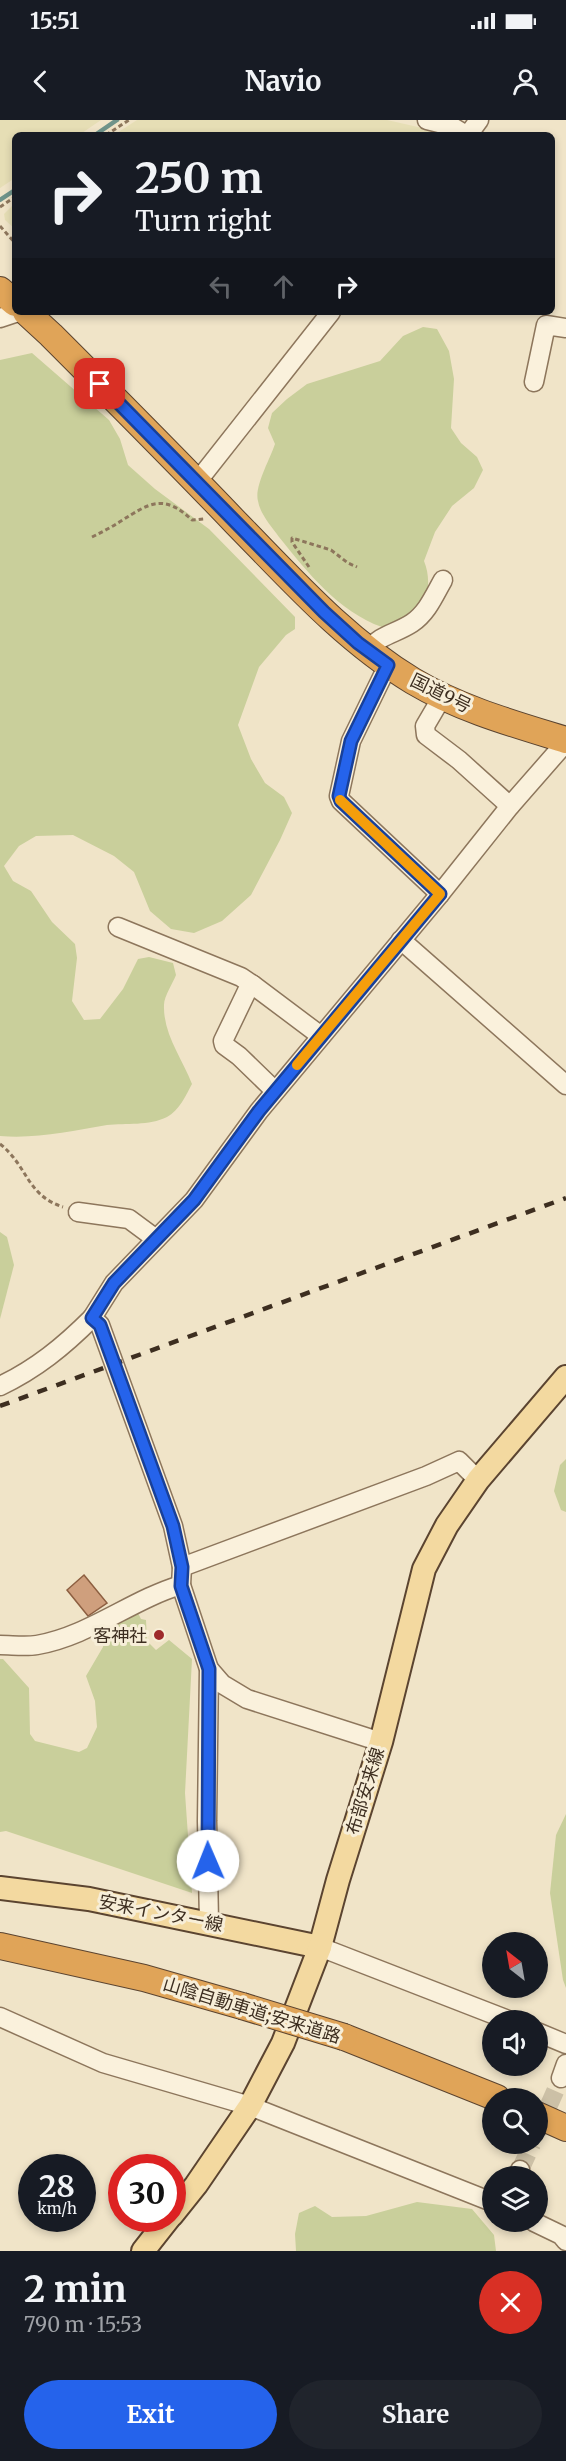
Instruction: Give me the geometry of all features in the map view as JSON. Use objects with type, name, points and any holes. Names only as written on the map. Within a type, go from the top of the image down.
[{"type":"highway","points":[[0,290],[12,300]]},
{"type":"highway","name":"国道9号","points":[[29,315],[331,619],[367,650],[442,697],[487,715],[566,741]]},
{"type":"highway","name":"山陰自動車道;安来道路","points":[[0,1946],[144,1978],[242,2006],[344,2037],[482,2092]]},
{"type":"highway","points":[[548,2120],[566,2128]]},
{"type":"main road","name":"布部安来線","points":[[186,2198],[202,2178],[250,2106],[283,2043],[320,1947],[381,1742],[424,1569],[447,1525],[478,1480],[566,1377]]},
{"type":"main road","name":"安来インター線","points":[[0,1888],[89,1899],[209,1922],[320,1947]]},
{"type":"main road","points":[[143,2251],[158,2232]]},
{"type":"street","points":[[427,120],[451,126],[462,132]]},
{"type":"street","points":[[469,132],[479,120]]},
{"type":"street","points":[[197,482],[329,315]]},
{"type":"street","points":[[534,382],[546,325],[566,328]]},
{"type":"street","points":[[367,650],[377,639],[397,631],[420,616],[428,607],[443,580]]},
{"type":"street","points":[[388,665],[351,741],[339,796],[341,801],[440,894]]},
{"type":"street","points":[[442,697],[424,726],[426,735],[459,760],[510,806]]},
{"type":"street","points":[[0,1386],[25,1374],[62,1348],[92,1318],[114,1283],[194,1200],[259,1111],[566,741]]},
{"type":"street","points":[[118,927],[250,982],[321,1036]]},
{"type":"street","points":[[402,940],[566,1085]]},
{"type":"street","points":[[250,982],[223,1041],[224,1045],[271,1087]]},
{"type":"street","points":[[78,1212],[129,1219],[156,1239]]},
{"type":"street","points":[[92,1318],[100,1325],[173,1526],[182,1567],[181,1586],[209,1669],[207,1821],[209,1922]]},
{"type":"street","points":[[182,1567],[426,1476],[459,1461],[478,1480]]},
{"type":"street","points":[[0,1645],[36,1646],[67,1636],[94,1626],[150,1596],[181,1586]]},
{"type":"street","points":[[209,1669],[222,1684],[247,1699],[381,1742]]},
{"type":"street","points":[[320,1947],[482,2010]]},
{"type":"street","points":[[0,2017],[103,2063],[250,2106],[482,2198]]},
{"type":"street","points":[[548,2036],[566,2043]]},
{"type":"street","points":[[548,2229],[561,2235],[566,2241]]},
{"type":"path","points":[[111,132],[129,120]]},
{"type":"path","points":[[0,226],[12,240]]},
{"type":"path","points":[[92,537],[150,504],[172,505],[192,520],[212,516],[221,507]]},
{"type":"path","points":[[311,571],[292,542],[292,538],[331,550],[357,567]]},
{"type":"path","points":[[0,1144],[10,1152],[38,1194],[52,1203],[78,1212]]},
{"type":"shaded area","points":[[0,120],[101,120],[83,132],[12,132],[12,180],[0,188]]},
{"type":"shaded area","points":[[137,120],[387,120],[440,132],[119,132]]},
{"type":"shaded area","points":[[12,206],[12,226],[5,220],[4,214]]},
{"type":"green space","points":[[423,327],[437,329],[449,351],[454,379],[451,428],[461,443],[477,457],[483,470],[474,488],[452,506],[435,532],[424,561],[428,575],[428,589],[423,603],[411,616],[382,627],[352,612],[325,590],[279,537],[259,506],[257,495],[275,444],[268,428],[272,413],[307,384],[380,361],[403,336]]},
{"type":"green space","points":[[32,353],[109,420],[120,439],[128,465],[155,489],[209,529],[295,617],[295,629],[286,635],[259,667],[238,725],[251,759],[265,783],[284,797],[292,813],[251,895],[222,921],[194,933],[171,929],[150,911],[134,872],[114,856],[73,835],[36,836],[19,846],[4,866],[13,881],[31,891],[52,922],[75,944],[77,958],[72,1001],[84,1020],[100,1019],[123,989],[138,959],[149,957],[173,963],[176,975],[165,998],[165,1016],[170,1036],[192,1084],[175,1111],[160,1120],[14,1137],[0,1136],[0,360]]},
{"type":"green space","points":[[0,1232],[7,1237],[14,1265],[0,1319]]},
{"type":"green space","points":[[566,1459],[566,1512],[561,1510],[554,1491],[560,1465]]},
{"type":"green space","points":[[136,1609],[141,1619],[146,1620],[147,1641],[156,1650],[169,1640],[192,1659],[185,1793],[192,1893],[6,1831],[0,1832],[0,1659],[3,1659],[29,1688],[30,1734],[35,1741],[79,1752],[87,1748],[97,1727],[95,1701],[86,1676],[103,1647],[105,1627]]},
{"type":"green space","points":[[566,1814],[566,1988],[550,1893],[556,1835]]},
{"type":"green space","points":[[417,2202],[472,2209],[482,2221],[482,2232],[491,2232],[494,2235],[496,2251],[296,2251],[295,2234],[299,2213],[315,2206],[332,2217],[366,2216]]},
{"type":"building","points":[[84,1575],[107,1603],[88,1616],[67,1590]]},
{"type":"waterway","points":[[99,132],[117,120]]},
{"type":"waterway","points":[[0,200],[12,192]]},
{"type":"tunnel","points":[[548,2107],[561,2078]]},
{"type":"tunnel","points":[[522,2166],[527,2154]]},
{"type":"railway","points":[[0,1406],[566,1198]]},
{"type":"slow traffic","points":[[297,1065],[440,894],[340,800]]},
{"type":"place","name":"客神社","points":[[159,1635]]},
{"type":"route","points":[[100,384],[324,612],[358,643],[388,665],[351,741],[339,796],[341,801],[440,894],[259,1111],[194,1200],[114,1283],[92,1318],[100,1325],[173,1526],[182,1567],[181,1586],[209,1669],[208,1861]]}]
